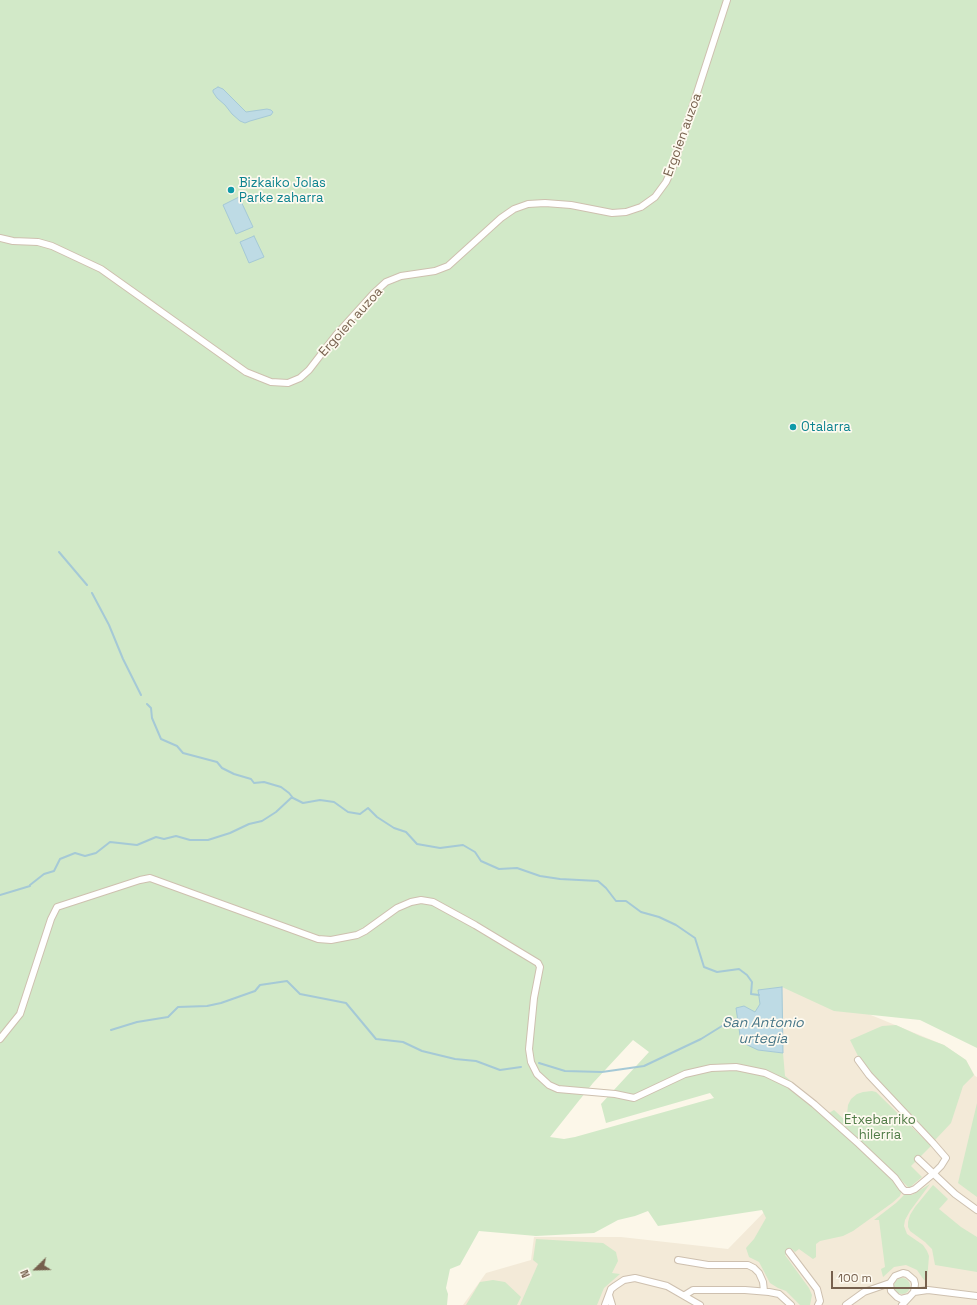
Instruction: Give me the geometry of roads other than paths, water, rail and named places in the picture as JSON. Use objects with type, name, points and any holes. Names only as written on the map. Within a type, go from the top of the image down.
[{"type":"street","name":"Ergoien auzoa","points":[[0,238],[12,241],[38,242],[52,246],[101,269],[246,372],[271,382],[288,383],[300,378],[309,370],[336,335],[386,282],[400,276],[435,271],[448,266],[501,218],[514,209],[528,204],[545,203],[572,205],[612,213],[626,212],[641,207],[655,197],[666,182],[674,167],[727,0]]},
{"type":"street","points":[[0,1039],[20,1014],[44,945],[51,919],[57,907],[150,878],[318,939],[332,940],[357,935],[398,908],[411,902],[421,900],[433,902],[538,963],[540,967],[534,998],[529,1049],[531,1062],[538,1074],[549,1085],[558,1089],[615,1094],[634,1098],[686,1074],[711,1068],[736,1067],[765,1073],[790,1086],[814,1104],[875,1158],[906,1191],[915,1189],[934,1174],[946,1158],[858,1060]]},
{"type":"street","points":[[918,1159],[955,1194],[977,1210]]},
{"type":"street","points":[[789,1252],[817,1289],[820,1300],[818,1305]]},
{"type":"street","points":[[678,1260],[708,1265],[748,1265],[754,1268],[759,1274],[763,1282],[764,1291]]},
{"type":"street","points":[[846,1305],[864,1292],[890,1283],[895,1276],[903,1273],[911,1276],[915,1284],[914,1292]]},
{"type":"street","points":[[605,1305],[612,1290],[618,1284],[624,1280],[635,1278],[667,1286],[700,1305]]},
{"type":"street","points":[[890,1283],[891,1291],[897,1297],[900,1305],[914,1292],[928,1290],[977,1296]]},
{"type":"street","points":[[915,1284],[928,1290]]},
{"type":"street","points":[[871,1289],[891,1291]]},
{"type":"street","points":[[685,1295],[693,1290],[764,1291],[779,1294],[791,1305]]},
{"type":"street","points":[[609,1295],[612,1305]]},
{"type":"street","points":[[897,1297],[901,1299],[908,1297]]},
{"type":"water","points":[[218,87],[223,89],[246,112],[267,109],[273,112],[271,115],[245,123],[240,121],[213,92],[213,90]]},
{"type":"water","points":[[239,197],[253,227],[236,234],[223,205]]},
{"type":"water","points":[[254,236],[264,257],[249,263],[240,242]]},
{"type":"water","name":"San Antonio urtegia","points":[[782,987],[783,1053],[758,1050],[741,1042],[736,1008],[744,1006],[755,1012],[760,1004],[758,990]]},
{"type":"waterway","points":[[59,552],[87,585]]},
{"type":"waterway","points":[[92,593],[109,625],[123,659],[141,695]]},
{"type":"waterway","points":[[147,704],[151,708],[152,718],[161,739],[177,746],[183,753],[217,762],[222,768],[234,774],[251,779],[254,783],[264,782],[281,787],[293,798],[303,803],[320,800],[334,802],[348,812],[360,814],[368,808],[377,817],[394,828],[406,832],[417,844],[440,848],[463,845],[475,852],[481,861],[499,869],[517,868],[540,876],[560,879],[598,881],[606,888],[616,901],[626,901],[641,912],[659,917],[676,925],[695,938],[704,967],[717,972],[739,969],[747,975],[752,982],[751,994],[759,995]]},
{"type":"waterway","points":[[30,885],[44,874],[54,871],[60,859],[75,853],[85,856],[96,853],[110,842],[137,845],[156,837],[164,839],[176,836],[190,840],[208,840],[230,833],[249,824],[262,821],[293,798]]},
{"type":"waterway","points":[[0,895],[30,886]]},
{"type":"waterway","points":[[111,1030],[137,1022],[168,1017],[178,1007],[207,1006],[221,1003],[255,991],[260,985],[287,981],[300,994],[346,1003],[376,1039],[403,1042],[422,1051],[455,1059],[476,1061],[500,1070],[521,1067]]},
{"type":"waterway","points":[[539,1063],[565,1071],[602,1072],[644,1066],[701,1039],[730,1021],[738,1019]]},
{"type":"place","name":"Bizkaiko Jolas Parke zaharra","points":[[231,190]]},
{"type":"place","name":"Otalarra","points":[[793,427]]},
{"type":"park label","name":"Etxebarriko hilerria","points":[[880,1128]]}]
